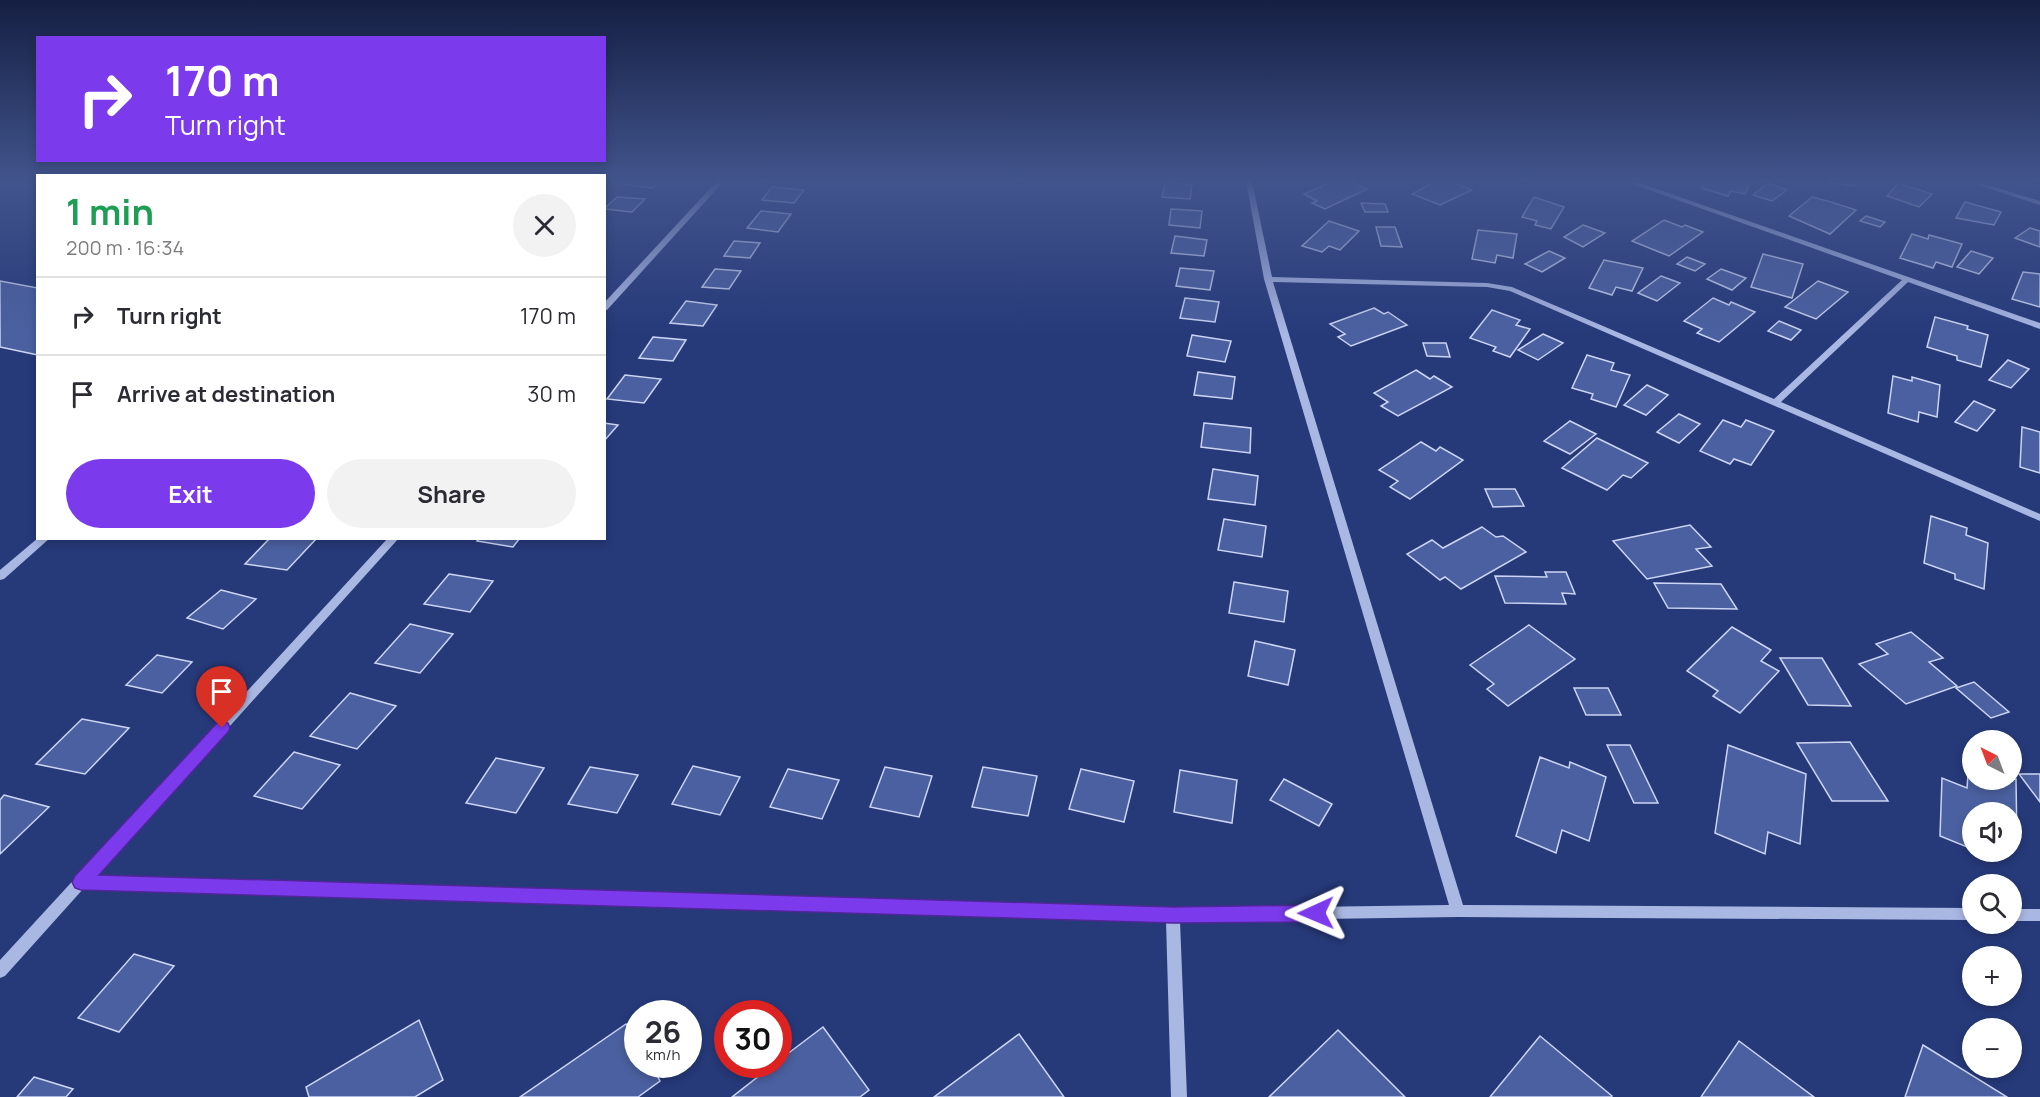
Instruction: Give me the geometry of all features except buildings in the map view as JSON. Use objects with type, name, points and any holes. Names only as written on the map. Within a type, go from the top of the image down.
[{"type":"street","points":[[606,306],[674,232]]},
{"type":"street","points":[[1259,232],[1268,279],[1458,911]]},
{"type":"street","points":[[1773,232],[2040,327]]},
{"type":"street","points":[[1268,279],[1487,285],[1512,289],[2040,518]]},
{"type":"street","points":[[1775,403],[1906,279]]},
{"type":"street","points":[[0,576],[43,540]]},
{"type":"street","points":[[0,971],[392,540]]},
{"type":"street","points":[[81,882],[1173,915],[1458,911],[1962,915]]},
{"type":"street","points":[[1173,915],[1179,1097]]},
{"type":"street","points":[[2022,915],[2040,915]]},
{"type":"route","points":[[222,728],[81,882],[1173,915],[1316,913]]}]
